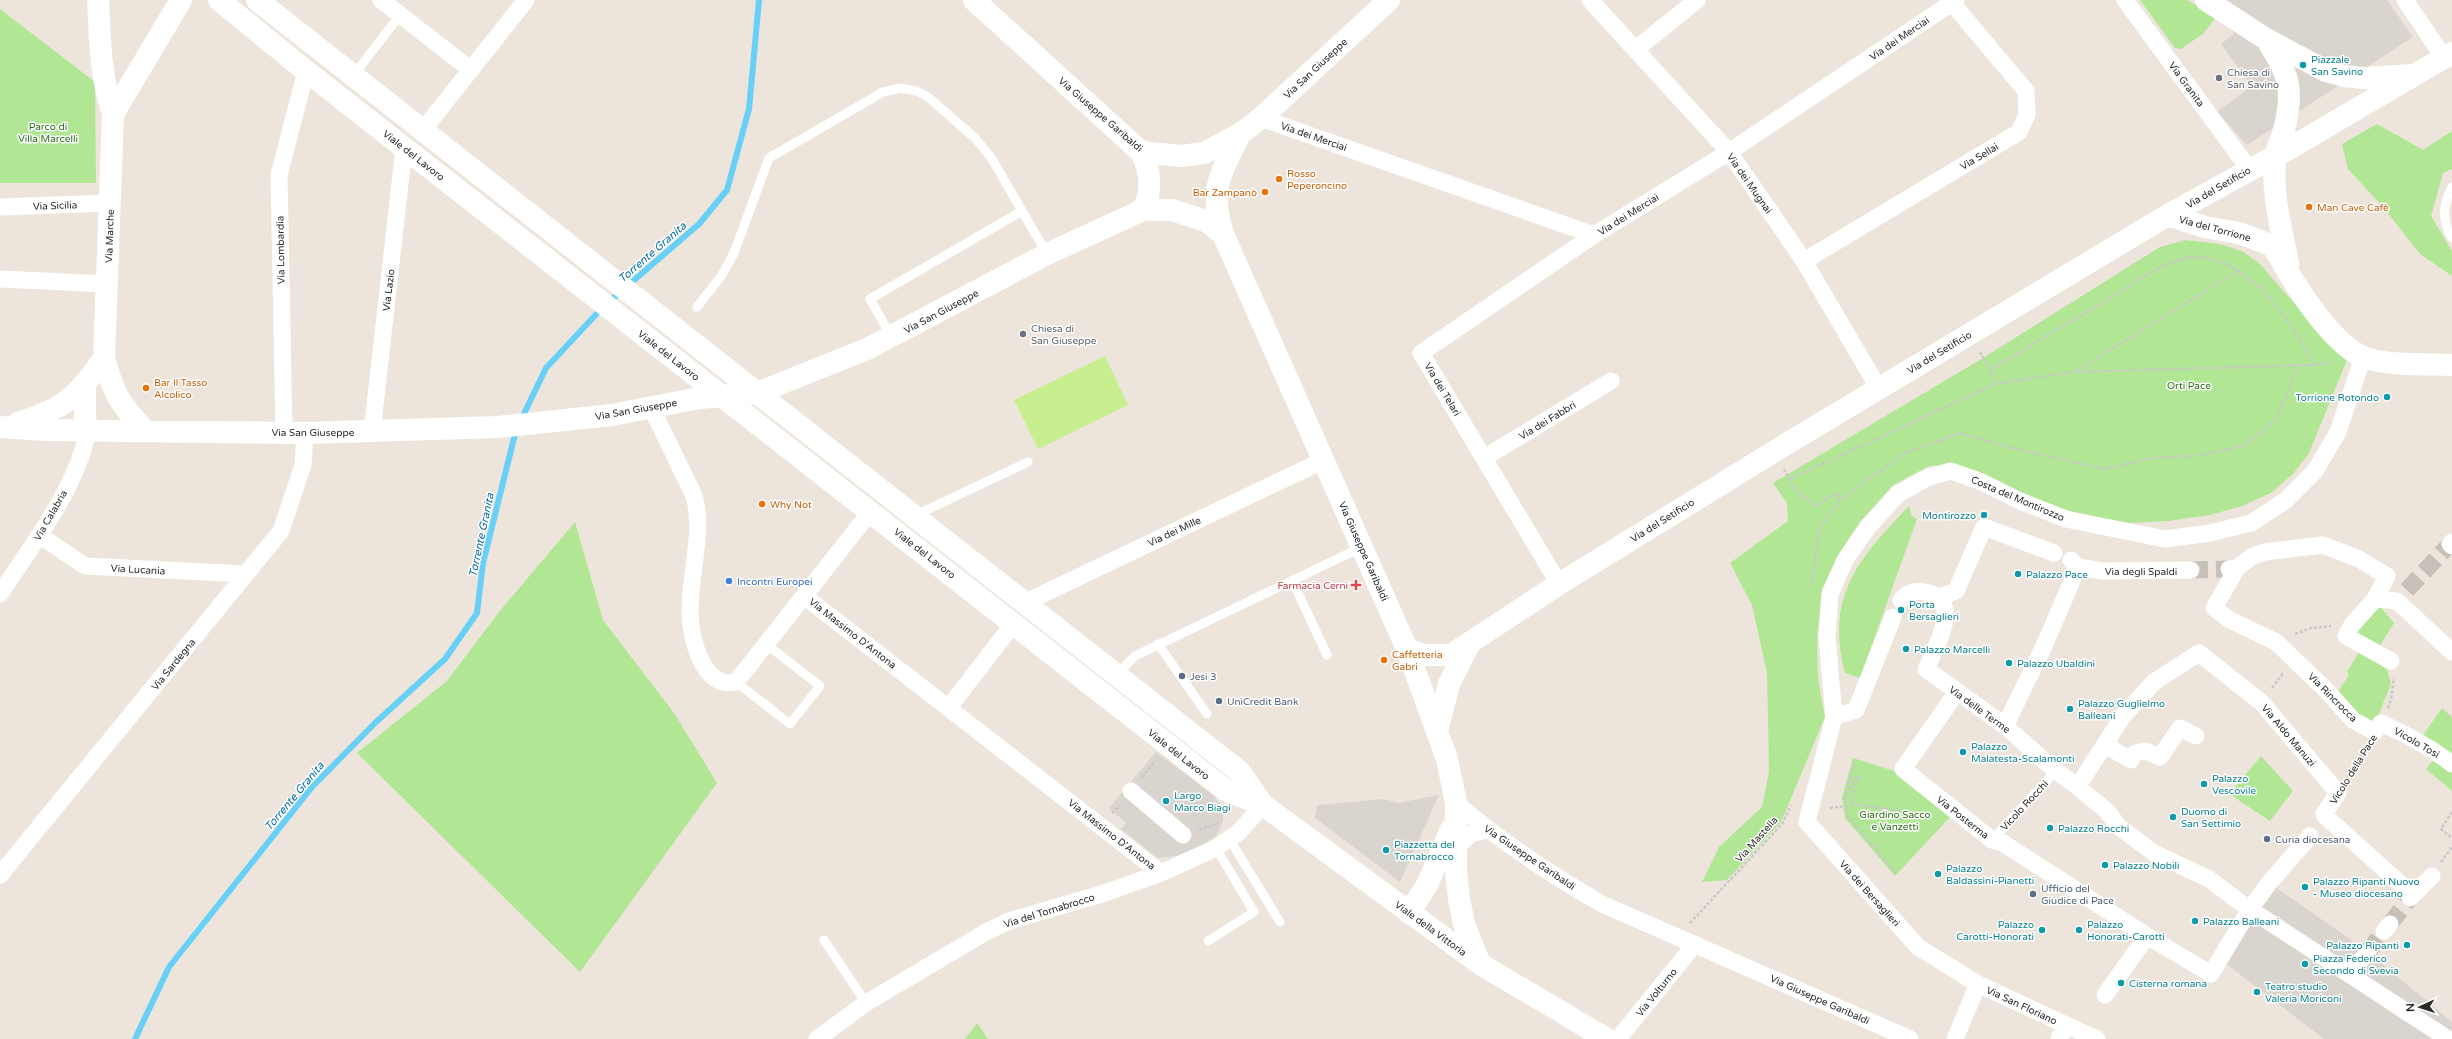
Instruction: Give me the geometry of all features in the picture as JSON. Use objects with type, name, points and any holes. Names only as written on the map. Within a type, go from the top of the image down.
[{"type":"main road","name":"Via Marche","points":[[98,0],[101,65],[104,90],[113,114],[104,358]]},
{"type":"main road","name":"Via Marche","points":[[113,114],[181,0]]},
{"type":"main road","name":"Viale del Lavoro","points":[[219,0],[404,148],[547,258],[1227,791],[1263,805]]},
{"type":"main road","points":[[258,0],[658,316],[1240,772],[1263,805]]},
{"type":"main road","name":"Via Giuseppe Garibaldi","points":[[974,0],[1141,152],[1181,156],[1204,153],[1240,134]]},
{"type":"main road","name":"Via San Giuseppe","points":[[1240,134],[1261,118],[1389,0]]},
{"type":"main road","points":[[2206,0],[2266,39],[2326,71],[2343,76],[2364,78],[2417,75]]},
{"type":"main road","name":"Via del Torrione","points":[[2266,39],[2286,72],[2290,92],[2288,115],[2276,155],[2275,189],[2290,276]]},
{"type":"main road","name":"Via del Setificio","points":[[1406,649],[1424,655],[1451,655],[1559,584],[1775,450],[2168,215],[2417,75],[2448,56]]},
{"type":"main road","name":"Via Giuseppe Garibaldi","points":[[1240,134],[1220,175],[1216,195],[1215,209],[1223,234],[1324,460],[1406,649],[1447,759],[1456,803]]},
{"type":"main road","points":[[1141,152],[1148,167],[1150,181],[1149,198],[1143,210]]},
{"type":"main road","name":"Via San Giuseppe","points":[[3,427],[88,430],[372,432],[498,427],[652,408],[721,395],[757,393],[892,337],[1047,254],[1143,210],[1172,210],[1206,221],[1223,234]]},
{"type":"main road","name":"Via del Torrione","points":[[2168,215],[2205,226],[2239,233],[2273,246],[2290,276],[2335,336],[2364,357],[2391,362],[2452,365]]},
{"type":"main road","points":[[3,427],[49,413],[66,402],[85,386],[104,358]]},
{"type":"main road","points":[[104,358],[112,388],[120,404],[144,430]]},
{"type":"main road","points":[[85,386],[84,405],[88,430]]},
{"type":"main road","points":[[1437,731],[1449,684],[1469,643]]},
{"type":"main road","points":[[1456,803],[1456,849],[1459,900],[1464,924],[1480,964]]},
{"type":"main road","points":[[1409,913],[1427,885],[1436,866],[1449,834],[1456,803]]},
{"type":"main road","name":"Viale della Vittoria","points":[[1263,805],[1480,964],[1607,1039]]},
{"type":"street","points":[[381,0],[470,70]]},
{"type":"street","points":[[423,130],[526,0]]},
{"type":"street","name":"Via dei Mugnai","points":[[1590,0],[1729,152],[1804,261],[1879,389]]},
{"type":"street","points":[[1636,49],[1697,0]]},
{"type":"street","name":"Via Granita","points":[[2125,0],[2249,169]]},
{"type":"street","points":[[2405,0],[2448,56]]},
{"type":"street","name":"Via dei Merciai","points":[[1261,118],[1594,235],[1729,152],[1954,2]]},
{"type":"street","name":"Via Sellai","points":[[1804,261],[2019,132],[2027,115],[2026,91],[1954,2]]},
{"type":"street","name":"Via Lombardia","points":[[294,432],[279,175],[306,71]]},
{"type":"street","name":"Via Lazio","points":[[372,432],[404,148]]},
{"type":"street","name":"Via Sicilia","points":[[0,207],[110,204]]},
{"type":"street","name":"Via dei Telari","points":[[1559,584],[1421,353],[1594,235]]},
{"type":"street","points":[[0,279],[107,284]]},
{"type":"street","name":"Costa del Montirozzo","points":[[1834,717],[1827,636],[1830,594],[1846,560],[1868,527],[1898,494],[1929,477],[1951,472],[1982,482],[2020,501],[2066,519],[2165,538],[2210,533],[2251,524],[2285,501],[2315,471],[2338,432],[2364,357]]},
{"type":"street","name":"Via dei Fabbri","points":[[1484,458],[1611,381]]},
{"type":"street","points":[[652,408],[694,498],[697,544],[690,610],[697,650],[707,671],[715,679],[723,683],[736,682],[804,596]]},
{"type":"street","name":"Via Calabria","points":[[0,594],[39,535],[74,473],[84,449],[88,430]]},
{"type":"street","name":"Via Sardegna","points":[[0,875],[281,531],[303,465],[294,432]]},
{"type":"street","name":"Via dei Mille","points":[[1024,603],[1324,460]]},
{"type":"street","name":"Via Massimo D'Antona","points":[[871,512],[804,596],[1161,873]]},
{"type":"street","points":[[1901,600],[1907,593],[1919,590],[1939,597],[1956,591],[1984,527],[2054,553]]},
{"type":"street","name":"Via Lucania","points":[[39,535],[85,566],[246,574]]},
{"type":"street","name":"Via Rincrocca","points":[[2375,599],[2387,576],[2359,559],[2323,545],[2264,552],[2251,557],[2233,568],[2214,608],[2230,620],[2276,642],[2293,657],[2353,720],[2378,728]]},
{"type":"street","name":"Via degli Spaldi","points":[[2004,726],[2044,646],[2074,563],[2102,571],[2191,570]]},
{"type":"street","points":[[2391,661],[2346,636],[2352,625],[2375,599],[2402,596],[2452,652]]},
{"type":"street","name":"Via delle Terme","points":[[1939,597],[1946,610],[1945,626],[1926,669],[2004,726],[2056,771],[2078,786],[2108,812],[2118,826],[2154,853],[2209,879],[2247,908]]},
{"type":"street","points":[[1834,717],[1856,710],[1893,617]]},
{"type":"street","points":[[948,708],[1014,623]]},
{"type":"street","name":"Via Aldo Manuzi","points":[[2105,746],[2122,716],[2154,682],[2199,653],[2262,702],[2338,792]]},
{"type":"street","name":"Via Posterma","points":[[1957,692],[1903,769],[1992,840],[2003,843],[2147,936],[2211,974],[2247,908]]},
{"type":"street","name":"Via dei Bersaglieri","points":[[1834,717],[1807,822],[1918,947],[1978,984]]},
{"type":"street","points":[[2078,786],[2105,746],[2131,760],[2135,753],[2145,751],[2160,757],[2180,728],[2196,736]]},
{"type":"street","name":"Vicolo Tosi","points":[[2378,728],[2409,736],[2452,764]]},
{"type":"street","points":[[1131,791],[1184,835]]},
{"type":"street","name":"Vicolo della Pace","points":[[2338,792],[2324,814],[2412,897],[2432,876]]},
{"type":"street","name":"Via Giuseppe Garibaldi","points":[[1456,803],[1487,830],[1565,883],[1602,904],[1910,1039]]},
{"type":"street","name":"Via del Tornabrocco","points":[[817,1039],[866,1003],[986,932],[1009,920],[1105,893],[1161,873],[1223,844],[1263,805]]},
{"type":"street","points":[[1456,849],[1470,834],[1487,830]]},
{"type":"street","points":[[2310,836],[2247,908],[2450,1038]]},
{"type":"street","points":[[2105,995],[2147,936]]},
{"type":"street","name":"Via Volturno","points":[[1618,1039],[1695,944]]},
{"type":"street","points":[[2349,974],[2368,952]]},
{"type":"street","points":[[1955,1039],[1978,984]]},
{"type":"street","name":"Via San Floriano","points":[[1978,984],[2063,1032],[2097,1039]]},
{"type":"lane","points":[[353,76],[400,15]]},
{"type":"lane","points":[[697,307],[722,275],[734,252],[769,158],[884,92],[900,88],[916,91],[928,97],[975,138],[992,159],[1047,254]]},
{"type":"lane","points":[[2452,187],[2445,199],[2444,215],[2448,231],[2452,238]]},
{"type":"lane","points":[[892,337],[870,299],[1022,211]]},
{"type":"lane","points":[[914,516],[1028,462]]},
{"type":"lane","points":[[1116,675],[1134,656],[1362,547]]},
{"type":"lane","points":[[1292,580],[1327,655]]},
{"type":"lane","points":[[736,682],[790,724],[794,719],[820,686],[766,644]]},
{"type":"lane","points":[[1158,644],[1207,714]]},
{"type":"lane","name":"Vicolo Rocchi","points":[[1992,840],[2056,771]]},
{"type":"lane","points":[[1223,844],[1280,922]]},
{"type":"lane","points":[[1208,941],[1254,912],[1223,844]]},
{"type":"lane","points":[[824,940],[866,1003]]},
{"type":"path","points":[[1990,370],[2173,262],[2195,257],[2218,260],[2240,269],[2256,284],[2299,337],[2314,365]]},
{"type":"path","points":[[2073,372],[2240,269]]},
{"type":"path","points":[[1970,334],[1990,370],[1995,384]]},
{"type":"path","points":[[1790,480],[1995,384],[2073,372],[2314,365],[2340,361]]},
{"type":"path","points":[[1830,594],[1812,583],[1819,529],[1839,501],[1903,454],[1960,433],[2012,448],[2105,469],[2152,458],[2194,456],[2244,446],[2276,419],[2299,365]]},
{"type":"path","points":[[1794,488],[1816,506],[1836,493],[1839,501]]},
{"type":"path","points":[[2276,642],[2311,628],[2352,625]]},
{"type":"path","points":[[2262,702],[2293,657]]},
{"type":"path","name":"Vicolo della Pace","points":[[2338,792],[2378,728],[2391,699],[2394,677],[2391,661]]},
{"type":"path","points":[[1855,762],[1845,797],[1848,816],[1895,872]]},
{"type":"path","points":[[1848,790],[1859,775],[1851,804],[1946,817],[1953,809]]},
{"type":"path","name":"Via Mastella","points":[[1677,937],[1782,824],[1792,803]]},
{"type":"path","points":[[1830,808],[1846,806]]},
{"type":"path","points":[[2452,812],[2441,829],[2452,838]]},
{"type":"path","points":[[1184,835],[1223,821]]},
{"type":"green space","points":[[2140,0],[2187,0],[2216,17],[2204,33],[2181,49],[2175,48]]},
{"type":"green space","name":"Parco di Villa Marcelli","points":[[0,9],[95,82],[96,183],[0,183]]},
{"type":"green space","points":[[2377,124],[2423,150],[2452,131],[2452,169],[2443,173],[2431,216],[2452,251],[2452,276],[2420,254],[2383,207],[2348,169],[2342,144]]},
{"type":"green space","name":"Orti Pace","points":[[2185,240],[2220,244],[2242,251],[2259,263],[2329,343],[2347,360],[2309,453],[2293,474],[2271,493],[2242,506],[2210,515],[2168,521],[2130,523],[2073,513],[2029,499],[1954,465],[1929,466],[1893,485],[1859,523],[1839,554],[1822,589],[1817,638],[1818,679],[1825,717],[1781,822],[1727,880],[1702,882],[1719,847],[1762,807],[1769,772],[1767,673],[1752,605],[1730,563],[1788,521],[1787,503],[1773,483],[1983,358],[2160,247]]},
{"type":"green space","points":[[1105,356],[1128,405],[1038,449],[1014,400]]},
{"type":"green space","points":[[1909,506],[1912,516],[1917,519],[1860,678],[1845,673],[1840,646],[1839,622],[1843,600],[1850,580],[1861,562],[1875,544]]},
{"type":"green space","points":[[575,522],[603,620],[674,713],[717,783],[580,972],[357,753],[447,681],[499,612]]},
{"type":"green space","points":[[2378,604],[2394,623],[2379,647],[2353,634]]},
{"type":"green space","points":[[2359,652],[2387,669],[2391,684],[2374,726],[2335,696],[2349,675],[2347,672]]},
{"type":"green space","points":[[2442,708],[2452,717],[2452,757],[2421,738]]},
{"type":"green space","points":[[2261,756],[2293,791],[2270,821],[2229,794]]},
{"type":"green space","points":[[2436,756],[2452,767],[2452,791],[2426,769]]},
{"type":"green space","name":"Giardino Sacco e Vanzetti","points":[[1853,758],[1894,771],[1951,816],[1895,876],[1845,818],[1842,797]]},
{"type":"green space","points":[[977,1023],[988,1039],[965,1039]]},
{"type":"shaded area","name":"Piazzale San Savino","points":[[2217,0],[2387,0],[2413,37],[2247,145],[2217,112],[2252,86],[2221,44],[2234,34]]},
{"type":"shaded area","name":"Largo Marco Biagi","points":[[1156,752],[1213,795],[1222,807],[1223,821],[1216,836],[1200,846],[1176,856],[1158,858],[1121,829],[1126,823],[1109,808]]},
{"type":"shaded area","name":"Piazzetta del Tornabrocco","points":[[1439,795],[1400,882],[1315,818],[1317,805],[1384,799],[1398,803]]},
{"type":"shaded area","name":"Piazza Federico Secondo di Svevia","points":[[2264,879],[2364,949],[2452,1022],[2452,1039],[2324,1039],[2216,956]]},
{"type":"waterway","name":"Torrente Granita","points":[[521,420],[546,368],[603,307],[699,224],[727,190],[749,109],[759,0]]},
{"type":"waterway","name":"Torrente Granita","points":[[135,1039],[169,967],[312,787],[375,723],[445,659],[477,613],[483,563],[516,430]]},
{"type":"tunnel","points":[[2407,590],[2450,544]]},
{"type":"tunnel","points":[[2191,570],[2229,569]]},
{"type":"tunnel","points":[[2390,924],[2410,898]]},
{"type":"tunnel","points":[[2368,952],[2384,931]]},
{"type":"place","name":"Piazzale San Savino","points":[[2303,65]]},
{"type":"place","name":"Chiesa di San Savino","points":[[2219,78]]},
{"type":"place","name":"Rosso Peperoncino","points":[[1279,179]]},
{"type":"place","name":"Bar Zampanò","points":[[1265,192]]},
{"type":"place","name":"Man Cave Cafè","points":[[2309,207]]},
{"type":"place","name":"Chiesa di San Giuseppe","points":[[1023,334]]},
{"type":"place","name":"Bar Il Tasso Alcolico","points":[[146,388]]},
{"type":"place","name":"Torrione Rotondo","points":[[2387,397]]},
{"type":"place","name":"Why Not","points":[[762,504]]},
{"type":"place","name":"Montirozzo","points":[[1984,515]]},
{"type":"place","name":"Palazzo Pace","points":[[2018,574]]},
{"type":"place","name":"Incontri Europei","points":[[729,581]]},
{"type":"place","name":"Farmacia Cerni","points":[[1356,585]]},
{"type":"place","name":"Porta Bersaglieri","points":[[1901,610]]},
{"type":"place","name":"Palazzo Marcelli","points":[[1906,649]]},
{"type":"place","name":"Caffetteria Gabri","points":[[1384,660]]},
{"type":"place","name":"Palazzo Ubaldini","points":[[2009,663]]},
{"type":"place","name":"Jesi 3","points":[[1182,676]]},
{"type":"place","name":"UniCredit Bank","points":[[1219,701]]},
{"type":"place","name":"Palazzo Guglielmo Balleani","points":[[2070,709]]},
{"type":"place","name":"Palazzo Malatesta-Scalamonti","points":[[1963,752]]},
{"type":"place","name":"Palazzo Vescovile","points":[[2204,784]]},
{"type":"place","name":"Largo Marco Biagi","points":[[1166,801]]},
{"type":"place","name":"Duomo di San Settimio","points":[[2173,817]]},
{"type":"place","name":"Palazzo Rocchi","points":[[2050,828]]},
{"type":"place","name":"Curia diocesana","points":[[2267,839]]},
{"type":"place","name":"Piazzetta del Tornabrocco","points":[[1386,850]]},
{"type":"place","name":"Palazzo Nobili","points":[[2105,865]]},
{"type":"place","name":"Palazzo Baldassini-Pianetti","points":[[1938,874]]},
{"type":"place","name":"Palazzo Ripanti Nuovo - Museo diocesano","points":[[2305,887]]},
{"type":"place","name":"Ufficio del Giudice di Pace","points":[[2033,894]]},
{"type":"place","name":"Palazzo Balleani","points":[[2195,921]]},
{"type":"place","name":"Palazzo Carotti-Honorati","points":[[2042,930]]},
{"type":"place","name":"Palazzo Honorati-Carotti","points":[[2079,930]]},
{"type":"place","name":"Palazzo Ripanti","points":[[2407,945]]},
{"type":"place","name":"Piazza Federico Secondo di Svevia","points":[[2305,964]]},
{"type":"place","name":"Cisterna romana","points":[[2121,983]]},
{"type":"place","name":"Teatro studio Valeria Moriconi","points":[[2257,992]]}]
